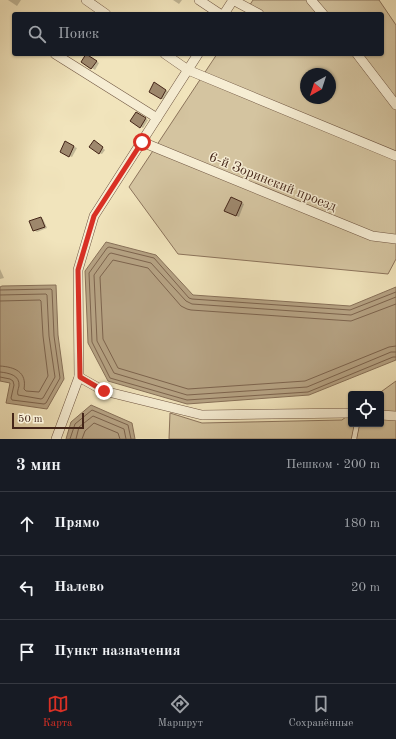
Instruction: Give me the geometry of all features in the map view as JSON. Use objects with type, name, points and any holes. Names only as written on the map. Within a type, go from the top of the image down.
[{"type":"street","points":[[86,0],[103,12]]},
{"type":"street","points":[[199,0],[217,12]]},
{"type":"street","points":[[225,12],[233,0],[255,12]]},
{"type":"street","points":[[311,0],[321,12]]},
{"type":"street","points":[[58,56],[157,118]]},
{"type":"street","points":[[168,56],[188,70],[396,156]]},
{"type":"street","points":[[56,439],[80,377],[78,270],[94,216],[197,56]]},
{"type":"street","points":[[359,56],[396,105]]},
{"type":"street","name":"6-й Зоринский проезд","points":[[142,142],[372,236],[396,239]]},
{"type":"street","points":[[80,377],[104,391],[202,415],[348,414]]},
{"type":"street","points":[[384,415],[396,416]]},
{"type":"lane","points":[[354,439],[356,427]]},
{"type":"shaded area","points":[[253,0],[379,0],[396,25],[396,259],[388,274],[178,254],[129,187],[216,56],[384,56],[384,12],[245,12]]},
{"type":"shaded area","points":[[396,381],[396,439],[169,439],[170,413],[202,423],[342,420],[348,415],[348,427],[384,427],[384,391],[382,391]]},
{"type":"water","points":[[106,242],[156,255],[193,295],[350,306],[396,287],[396,360],[309,395],[187,404],[108,381],[88,343],[85,271]]},
{"type":"water","points":[[56,285],[58,335],[64,379],[47,409],[6,403],[10,383],[0,381],[0,287]]},
{"type":"water","points":[[91,405],[132,423],[135,439],[66,439],[71,422]]},
{"type":"building","points":[[85,56],[89,56],[97,61],[91,69],[81,62]]},
{"type":"building","points":[[154,82],[166,90],[161,99],[149,92]]},
{"type":"building","points":[[136,112],[146,118],[140,128],[130,121]]},
{"type":"building","points":[[94,140],[103,147],[99,154],[89,147]]},
{"type":"building","points":[[65,141],[74,146],[69,157],[60,152]]},
{"type":"building","points":[[231,197],[242,202],[236,216],[224,211]]},
{"type":"building","points":[[41,217],[45,227],[33,231],[29,221]]},
{"type":"route","points":[[104,391],[80,377],[78,270],[94,216],[142,142]]}]
